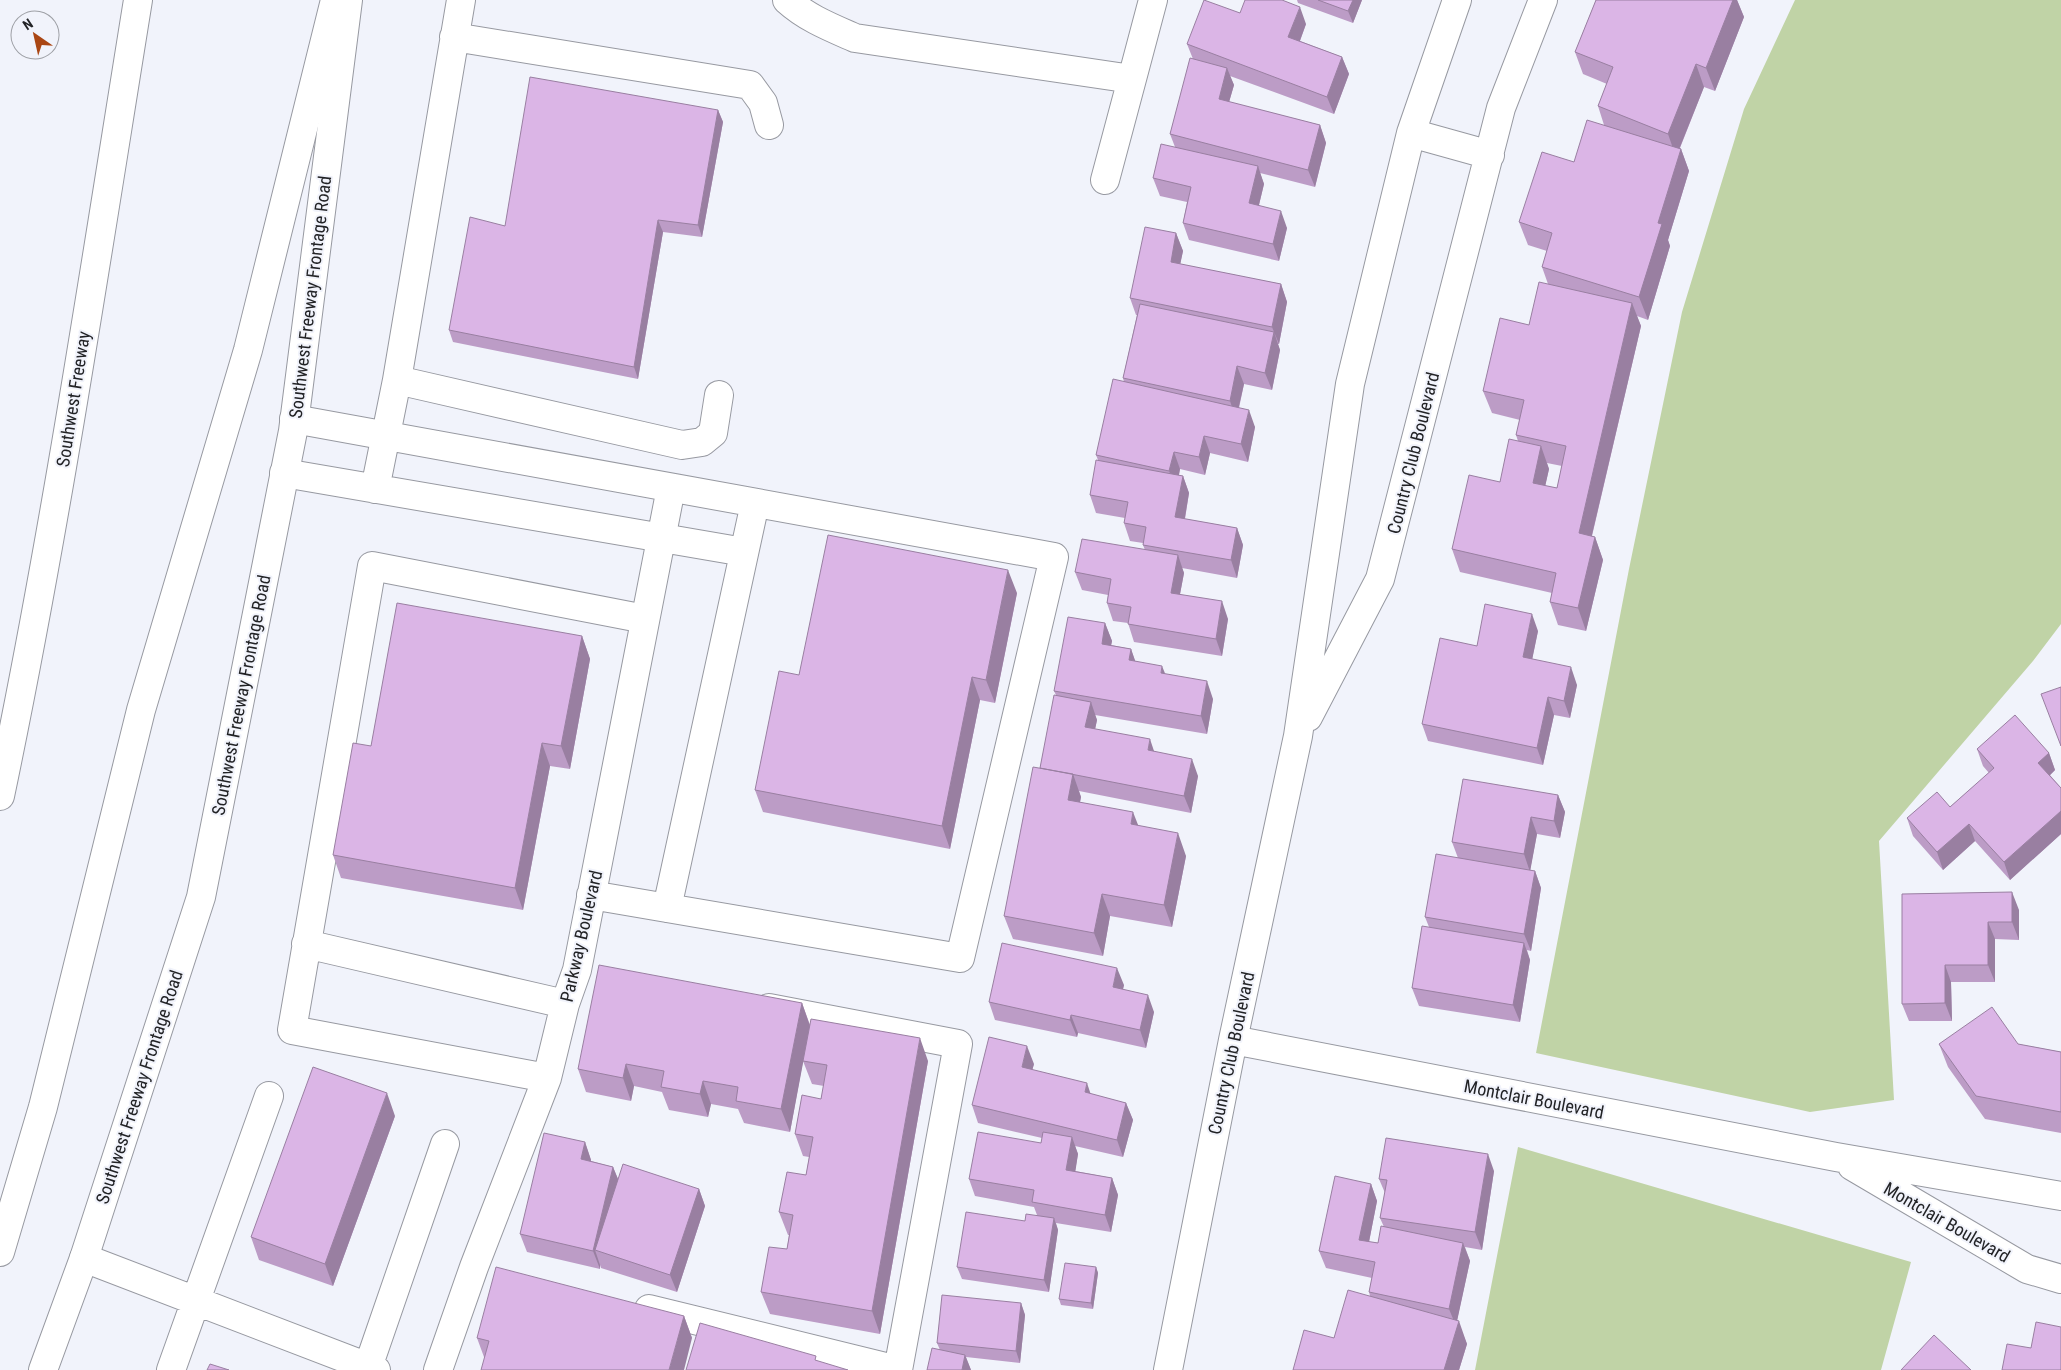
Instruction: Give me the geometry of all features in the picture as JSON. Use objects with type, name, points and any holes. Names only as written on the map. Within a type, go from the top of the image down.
[{"type":"main road","name":"Southwest Freeway","points":[[0,796],[27,663],[59,483],[138,0]]},
{"type":"main road","points":[[0,1252],[43,1107],[141,710],[248,350],[335,0]]},
{"type":"main road","name":"Southwest Freeway Frontage Road","points":[[43,1370],[84,1258],[201,897],[294,418],[348,0]]},
{"type":"main road","points":[[375,489],[397,380],[461,0]]},
{"type":"main road","points":[[787,0],[801,12],[855,38],[1132,79]]},
{"type":"main road","points":[[1106,180],[1153,0]]},
{"type":"main road","name":"Country Club Boulevard","points":[[1168,1370],[1233,1040],[1298,736],[1350,384],[1411,132],[1457,0]]},
{"type":"main road","name":"Country Club Boulevard","points":[[1298,736],[1380,579],[1501,108],[1543,0]]},
{"type":"main road","points":[[454,38],[750,85],[763,102],[769,125]]},
{"type":"main road","points":[[1411,132],[1490,154]]},
{"type":"main road","points":[[397,380],[682,445],[702,442],[712,433],[719,396]]},
{"type":"main road","points":[[294,418],[1054,557],[960,958],[591,895]]},
{"type":"main road","points":[[284,473],[744,552]]},
{"type":"main road","name":"Parkway Boulevard","points":[[438,1370],[474,1267],[546,1078],[565,1004],[577,970],[671,488]]},
{"type":"main road","points":[[667,908],[755,503]]},
{"type":"main road","points":[[546,1078],[292,1030],[372,566],[645,619]]},
{"type":"main road","points":[[306,944],[565,1004]]},
{"type":"main road","points":[[577,970],[606,976]]},
{"type":"main road","points":[[628,1304],[898,1370],[958,1044],[743,1003]]},
{"type":"main road","name":"Montclair Boulevard","points":[[1233,1040],[1836,1157],[2061,1196]]},
{"type":"main road","points":[[171,1370],[269,1096]]},
{"type":"main road","points":[[84,1258],[370,1369],[445,1144]]},
{"type":"main road","name":"Montclair Boulevard","points":[[1836,1157],[2027,1269],[2061,1279]]},
{"type":"main road","points":[[474,1267],[503,1274]]},
{"type":"green space","points":[[1795,0],[2061,0],[2061,624],[2033,661],[1879,841],[1894,1100],[1810,1112],[1536,1053],[1629,569],[1682,312],[1744,109]]},
{"type":"green space","points":[[1518,1147],[1911,1262],[1881,1370],[1475,1370]]},
{"type":"building","points":[[1204,0],[1240,13],[1245,0],[1282,0],[1300,7],[1288,37],[1342,57],[1327,97],[1187,44]]},
{"type":"building","points":[[1318,0],[1353,0],[1348,11]]},
{"type":"building","points":[[1596,0],[1733,0],[1706,68],[1696,64],[1668,134],[1598,106],[1613,67],[1575,52]]},
{"type":"building","points":[[1190,58],[1227,68],[1219,99],[1320,125],[1308,170],[1170,134]]},
{"type":"building","points":[[530,77],[718,110],[698,225],[658,220],[634,367],[449,330],[470,217],[505,226]]},
{"type":"building","points":[[1587,120],[1681,149],[1658,223],[1662,224],[1639,297],[1542,267],[1552,233],[1519,222],[1542,152],[1574,162]]},
{"type":"building","points":[[1161,144],[1258,166],[1249,203],[1281,211],[1273,244],[1183,223],[1191,187],[1153,178]]},
{"type":"building","points":[[1145,227],[1176,233],[1171,262],[1281,284],[1272,327],[1130,298]]},
{"type":"building","points":[[1539,282],[1632,303],[1579,533],[1595,537],[1578,608],[1550,602],[1556,573],[1452,549],[1469,475],[1500,482],[1509,439],[1541,446],[1533,483],[1557,488],[1566,446],[1516,435],[1524,400],[1483,391],[1500,318],[1529,325]]},
{"type":"building","points":[[1140,304],[1274,332],[1265,373],[1237,366],[1230,401],[1123,378]]},
{"type":"building","points":[[1113,379],[1249,410],[1241,444],[1204,436],[1199,457],[1174,452],[1169,471],[1096,455]]},
{"type":"building","points":[[1096,460],[1183,476],[1175,517],[1237,528],[1231,560],[1143,545],[1146,527],[1124,523],[1128,502],[1090,495]]},
{"type":"building","points":[[828,535],[1008,570],[986,680],[972,677],[942,826],[755,790],[779,671],[799,675]]},
{"type":"building","points":[[1082,539],[1178,555],[1171,593],[1222,601],[1216,639],[1128,624],[1131,607],[1107,603],[1111,579],[1075,572]]},
{"type":"building","points":[[397,603],[582,636],[561,746],[542,743],[515,888],[333,855],[353,743],[371,746]]},
{"type":"building","points":[[1485,604],[1532,614],[1523,657],[1571,667],[1564,701],[1548,697],[1537,748],[1422,724],[1440,638],[1477,646]]},
{"type":"building","points":[[1068,617],[1105,623],[1102,644],[1131,649],[1129,660],[1162,666],[1161,673],[1207,681],[1201,716],[1054,691]]},
{"type":"building","points":[[2061,687],[2061,746],[2041,694]]},
{"type":"building","points":[[1054,695],[1091,702],[1085,727],[1150,739],[1148,750],[1192,759],[1184,796],[1040,768]]},
{"type":"building","points":[[2015,715],[2049,753],[2038,763],[2061,788],[2061,811],[2004,862],[1969,824],[1937,852],[1907,818],[1937,792],[1950,807],[1994,768],[1977,749]]},
{"type":"building","points":[[1033,767],[1073,774],[1068,800],[1133,812],[1131,824],[1178,833],[1164,905],[1102,894],[1094,933],[1004,916]]},
{"type":"building","points":[[1463,779],[1558,795],[1554,821],[1531,817],[1524,854],[1452,842]]},
{"type":"building","points":[[1436,854],[1535,871],[1524,934],[1425,917]]},
{"type":"building","points":[[2012,892],[2012,922],[1988,922],[1988,965],[1945,965],[1945,1003],[1902,1004],[1902,894]]},
{"type":"building","points":[[1422,926],[1524,943],[1513,1005],[1412,988]]},
{"type":"building","points":[[1002,943],[1117,968],[1113,987],[1148,995],[1140,1030],[1071,1015],[1070,1020],[989,1002]]},
{"type":"building","points":[[599,965],[802,1003],[781,1109],[736,1101],[738,1087],[703,1081],[700,1094],[661,1087],[664,1071],[626,1064],[623,1078],[578,1069]]},
{"type":"building","points":[[1992,1007],[2018,1044],[2061,1052],[2061,1112],[1976,1096],[1939,1044]]},
{"type":"building","points":[[811,1019],[920,1038],[872,1311],[761,1292],[769,1247],[787,1249],[793,1215],[779,1212],[787,1172],[806,1175],[813,1137],[795,1134],[802,1095],[821,1099],[827,1065],[803,1061]]},
{"type":"building","points":[[989,1037],[1027,1046],[1022,1067],[1087,1083],[1085,1092],[1126,1103],[1117,1140],[972,1105]]},
{"type":"building","points":[[313,1067],[387,1093],[325,1264],[251,1237]]},
{"type":"building","points":[[978,1132],[1041,1143],[1043,1132],[1072,1137],[1066,1170],[1112,1178],[1105,1215],[1032,1202],[1034,1190],[969,1179]]},
{"type":"building","points":[[544,1133],[585,1142],[581,1159],[613,1167],[593,1251],[520,1234]]},
{"type":"building","points":[[1386,1138],[1488,1154],[1475,1232],[1380,1218],[1387,1180],[1379,1179]]},
{"type":"building","points":[[623,1164],[699,1189],[670,1275],[595,1250]]},
{"type":"building","points":[[1335,1176],[1371,1184],[1359,1240],[1378,1243],[1381,1226],[1463,1243],[1449,1309],[1369,1292],[1375,1262],[1319,1251]]},
{"type":"building","points":[[966,1212],[1025,1221],[1026,1214],[1054,1218],[1044,1280],[957,1267]]},
{"type":"building","points":[[1065,1263],[1096,1267],[1091,1303],[1059,1299]]},
{"type":"building","points":[[496,1267],[684,1316],[669,1370],[481,1370],[489,1341],[477,1338]]},
{"type":"building","points":[[1348,1290],[1459,1321],[1444,1370],[1293,1370],[1304,1330],[1334,1338]]},
{"type":"building","points":[[942,1295],[1021,1303],[1016,1351],[937,1343]]},
{"type":"building","points":[[2036,1322],[2061,1327],[2061,1370],[2002,1370],[2007,1344],[2031,1348]]},
{"type":"building","points":[[700,1323],[816,1356],[815,1360],[848,1370],[686,1370]]},
{"type":"building","points":[[1934,1335],[1971,1370],[1901,1370]]},
{"type":"building","points":[[932,1348],[965,1355],[962,1370],[927,1370]]},
{"type":"building","points":[[210,1364],[229,1370],[207,1370]]}]
